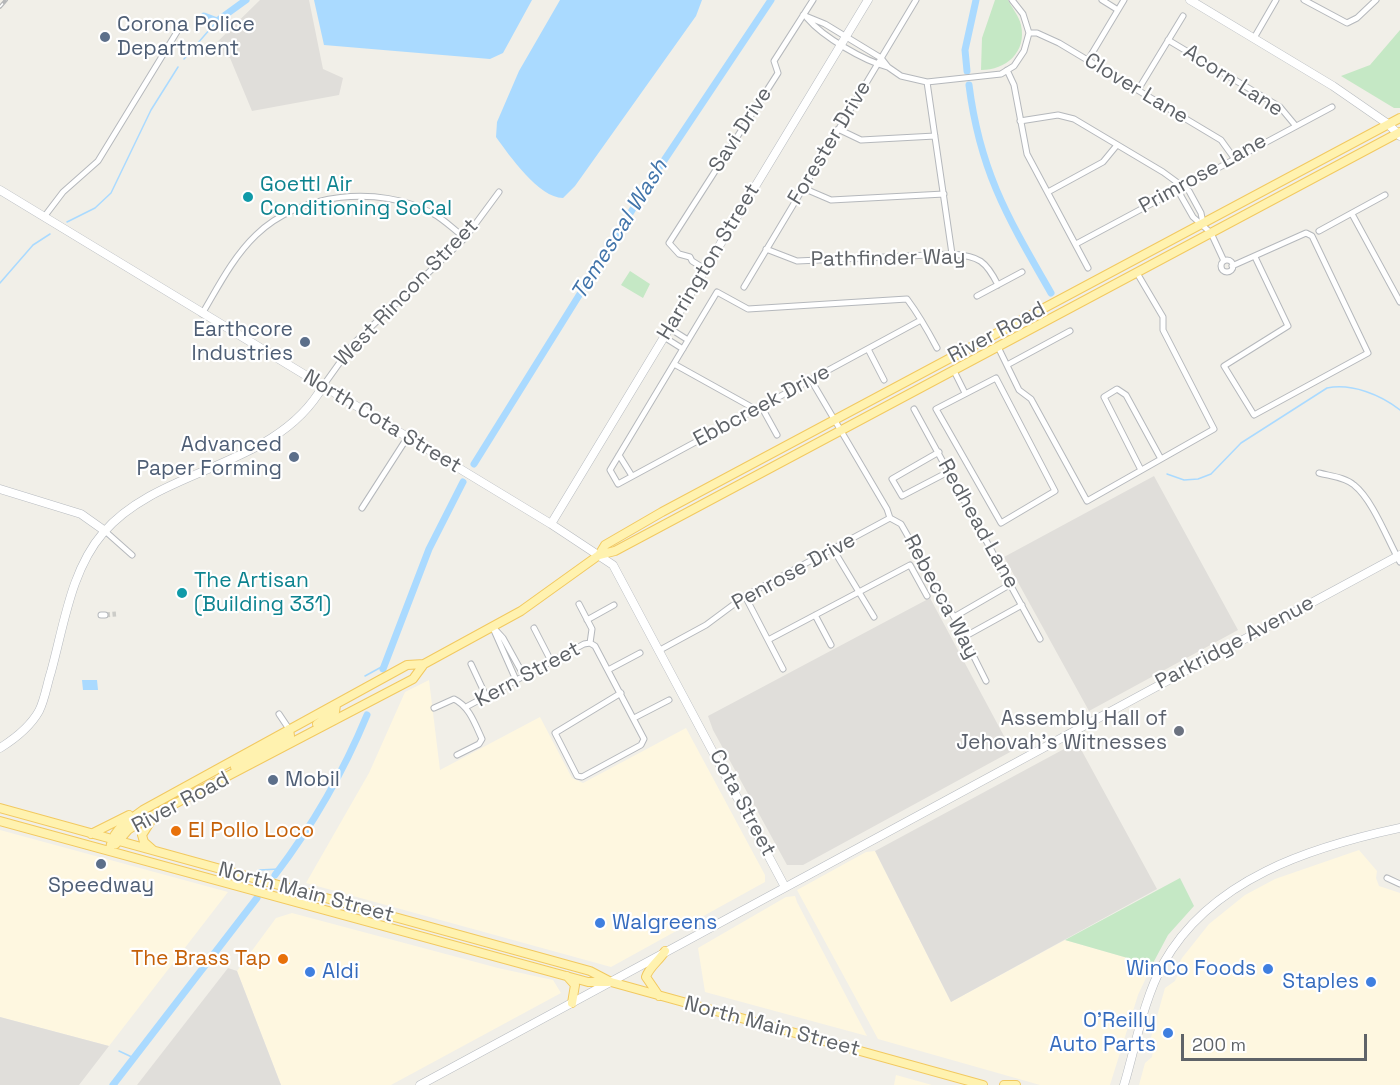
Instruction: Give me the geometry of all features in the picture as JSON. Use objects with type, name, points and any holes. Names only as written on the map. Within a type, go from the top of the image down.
[{"type":"main road","name":"River Road","points":[[111,851],[120,827],[143,810],[407,665],[424,664],[492,627],[544,597],[599,555],[605,545],[662,512],[1400,118]]},
{"type":"main road","name":"River Road","points":[[599,555],[615,551],[1399,134]]},
{"type":"main road","name":"River Road","points":[[115,840],[128,830],[414,679],[424,664]]},
{"type":"main road","points":[[310,733],[317,724],[335,712],[336,705]]},
{"type":"main road","points":[[228,777],[237,766],[290,736],[289,729]]},
{"type":"main road","name":"North Main Street","points":[[0,808],[155,853],[590,971],[611,982],[659,996],[983,1085]]},
{"type":"main road","points":[[92,834],[143,810]]},
{"type":"main road","points":[[153,818],[142,835],[144,842],[155,853]]},
{"type":"main road","name":"North Main Street","points":[[0,820],[588,982],[611,982]]},
{"type":"main road","points":[[659,996],[650,986],[646,976],[648,970],[659,962],[666,951]]},
{"type":"main road","points":[[567,976],[575,985],[572,1003]]},
{"type":"main road","points":[[1004,1085],[1016,1085]]},
{"type":"street","name":"Savi Drive","points":[[705,269],[692,261],[688,262],[669,243],[778,73],[774,61],[805,16],[813,0]]},
{"type":"street","name":"Harrington Street","points":[[551,524],[867,0]]},
{"type":"street","name":"Forester Drive","points":[[744,287],[916,0]]},
{"type":"street","points":[[805,16],[846,36],[881,58],[888,67],[901,76],[927,82],[986,77],[1007,70],[1024,51],[1029,33],[1023,14],[1012,0]]},
{"type":"street","points":[[1102,0],[1118,10]]},
{"type":"street","points":[[1088,60],[1124,0]]},
{"type":"street","points":[[1190,0],[1333,86],[1399,134]]},
{"type":"street","points":[[1254,38],[1276,0]]},
{"type":"street","points":[[1304,0],[1347,24],[1358,18],[1376,0]]},
{"type":"street","points":[[805,16],[820,32],[877,64],[888,67]]},
{"type":"street","points":[[1138,90],[1183,16]]},
{"type":"street","points":[[44,217],[63,192],[98,161],[183,22]]},
{"type":"street","name":"Clover Lane","points":[[1029,33],[1037,33],[1088,60],[1221,140],[1234,158]]},
{"type":"street","name":"Acorn Lane","points":[[1168,40],[1280,107],[1295,125]]},
{"type":"street","points":[[1007,70],[1014,86],[1027,154],[1088,268]]},
{"type":"street","points":[[927,82],[952,254]]},
{"type":"street","name":"Primrose Lane","points":[[1076,244],[1332,107]]},
{"type":"street","points":[[1020,121],[1058,115],[1074,119],[1162,172],[1180,187],[1189,191],[1224,261]]},
{"type":"street","points":[[838,129],[861,140],[935,136]]},
{"type":"street","points":[[1048,192],[1102,162],[1117,146]]},
{"type":"street","points":[[803,188],[831,200],[944,195]]},
{"type":"street","name":"North Cota Street","points":[[0,190],[551,524],[613,565],[698,720]]},
{"type":"street","name":"West Rincon Street","points":[[0,748],[18,736],[38,712],[79,573],[89,550],[105,531],[129,509],[273,437],[298,418],[353,344],[465,238],[499,192]]},
{"type":"street","points":[[1319,231],[1384,195]]},
{"type":"street","points":[[202,314],[247,244],[277,219],[308,205],[341,198],[389,198],[431,212],[465,238]]},
{"type":"street","points":[[1352,214],[1400,302]]},
{"type":"street","points":[[1224,261],[1221,266],[1224,271],[1230,271],[1232,266],[1306,233],[1311,236],[1368,353],[1254,415],[1224,366],[1288,326],[1255,257]]},
{"type":"street","name":"Pathfinder Way","points":[[766,249],[797,261],[952,254],[974,256],[990,269],[998,285]]},
{"type":"street","points":[[1224,261],[1229,261],[1232,266]]},
{"type":"street","points":[[977,296],[1022,272]]},
{"type":"street","points":[[998,347],[1019,390],[1030,399],[1087,501],[1214,429],[1164,330],[1163,317],[1137,273]]},
{"type":"street","points":[[619,455],[632,476],[618,484],[610,470],[619,455],[674,364],[717,292],[748,309],[907,299],[937,348]]},
{"type":"street","name":"Ebbcreek Drive","points":[[632,476],[921,320]]},
{"type":"street","points":[[669,328],[688,340]]},
{"type":"street","points":[[1007,365],[1070,331]]},
{"type":"street","points":[[664,337],[683,349]]},
{"type":"street","points":[[868,349],[884,380]]},
{"type":"street","points":[[674,364],[755,409]]},
{"type":"street","points":[[954,371],[965,393]]},
{"type":"street","points":[[996,378],[1055,491],[1001,523],[936,409],[965,393],[996,378]]},
{"type":"street","points":[[811,380],[887,509],[890,518]]},
{"type":"street","points":[[1141,470],[1106,405],[1104,397],[1117,389],[1126,395],[1161,459]]},
{"type":"street","points":[[761,406],[777,435]]},
{"type":"street","name":"Redhead Lane","points":[[914,409],[1040,639]]},
{"type":"street","points":[[362,508],[407,438]]},
{"type":"street","points":[[939,452],[892,479],[902,496],[950,471]]},
{"type":"street","points":[[1318,473],[1345,479],[1355,485],[1364,495],[1399,558]]},
{"type":"street","points":[[0,489],[81,514],[132,555]]},
{"type":"street","name":"Penrose Drive","points":[[660,650],[706,625],[745,596],[890,518]]},
{"type":"street","name":"Rebecca Way","points":[[890,518],[901,524],[954,617],[986,681]]},
{"type":"street","points":[[833,549],[874,617]]},
{"type":"street","name":"Parkridge Avenue","points":[[420,1085],[1399,558]]},
{"type":"street","points":[[768,640],[910,565],[927,596]]},
{"type":"street","points":[[954,617],[1011,584]]},
{"type":"street","points":[[745,596],[783,669]]},
{"type":"street","points":[[579,604],[592,629],[590,643],[596,646],[608,670],[621,693],[634,718],[644,739],[641,745],[582,777],[576,776],[555,733],[621,693]]},
{"type":"street","points":[[587,620],[614,604]]},
{"type":"street","points":[[964,637],[1022,605]]},
{"type":"street","points":[[815,615],[831,645]]},
{"type":"street","points":[[492,627],[503,638],[524,676]]},
{"type":"street","points":[[492,627],[496,641],[516,680]]},
{"type":"street","points":[[534,628],[551,661]]},
{"type":"street","name":"Kern Street","points":[[466,707],[551,661],[590,643]]},
{"type":"street","points":[[608,670],[640,653]]},
{"type":"street","points":[[471,664],[486,696]]},
{"type":"street","points":[[434,708],[454,699],[466,707],[482,739],[479,744],[456,755]]},
{"type":"street","points":[[634,718],[669,700]]},
{"type":"street","points":[[279,714],[289,729]]},
{"type":"street","name":"Cota Street","points":[[698,720],[785,887]]},
{"type":"street","points":[[1124,1085],[1148,1001],[1163,964],[1175,945],[1204,913],[1240,885],[1281,863],[1400,828]]},
{"type":"street","points":[[1387,878],[1400,884]]},
{"type":"shaded area","points":[[260,0],[309,0],[323,69],[343,78],[339,95],[252,111],[230,58],[209,50]]},
{"type":"shaded area","points":[[1154,476],[1238,630],[1089,711],[1004,557]]},
{"type":"shaded area","points":[[930,598],[1012,751],[803,865],[787,865],[713,730],[708,716]]},
{"type":"shaded area","points":[[429,680],[440,770],[540,717],[572,778],[583,783],[686,728],[765,875],[765,882],[611,967],[306,883],[369,773],[405,692]]},
{"type":"shaded area","points":[[1077,742],[1157,889],[951,1002],[875,851]]},
{"type":"shaded area","points":[[0,830],[228,892],[109,1046],[0,1017]]},
{"type":"shaded area","points":[[1359,850],[1377,871],[1376,878],[1379,886],[1400,893],[1400,1085],[1139,1085],[1145,1063],[1152,1057],[1154,1045],[1150,1041],[1165,988],[1175,981],[1182,958],[1209,924],[1245,895],[1275,879]]},
{"type":"shaded area","points":[[875,851],[951,1002],[1065,940],[1152,965],[1138,995],[1110,1085],[1040,1085],[878,1039],[797,890],[866,852]]},
{"type":"shaded area","points":[[795,896],[867,1036],[705,992],[698,948],[786,897]]},
{"type":"shaded area","points":[[292,913],[498,968],[553,980],[561,993],[391,1085],[281,1085],[237,971],[276,918]]},
{"type":"shaded area","points":[[228,968],[237,971],[281,1085],[137,1085]]},
{"type":"shaded area","points":[[0,1017],[109,1046],[79,1085],[0,1085]]},
{"type":"shaded area","points":[[896,1075],[932,1085],[894,1085]]},
{"type":"green space","points":[[995,0],[1008,0],[1019,18],[1021,43],[1013,58],[1006,63],[999,67],[981,70],[982,38]]},
{"type":"green space","points":[[1400,30],[1400,108],[1394,108],[1341,76],[1370,65]]},
{"type":"green space","points":[[630,271],[650,284],[643,298],[621,285]]},
{"type":"green space","points":[[1180,878],[1194,906],[1168,935],[1152,965],[1065,940]]},
{"type":"water","points":[[314,0],[532,0],[503,53],[490,59],[324,45]]},
{"type":"water","points":[[560,0],[702,0],[696,16],[575,186],[563,198],[544,191],[525,174],[496,137],[497,122],[519,71]]},
{"type":"water","points":[[82,680],[97,680],[98,690],[83,690]]},
{"type":"waterway","points":[[204,16],[217,21],[246,0]]},
{"type":"waterway","name":"Temescal Wash","points":[[474,464],[649,183],[771,0]]},
{"type":"waterway","points":[[967,71],[965,50],[976,0]]},
{"type":"waterway","points":[[184,59],[217,21]]},
{"type":"waterway","points":[[67,222],[95,208],[111,193],[151,110],[178,67]]},
{"type":"waterway","points":[[969,85],[980,144],[988,169],[1009,217],[1051,293]]},
{"type":"waterway","points":[[0,283],[33,245],[50,234]]},
{"type":"waterway","points":[[1167,474],[1184,480],[1198,479],[1211,474],[1241,443],[1327,388],[1346,387],[1366,392],[1400,410]]},
{"type":"waterway","name":"Temescal Wash","points":[[383,669],[429,549],[463,482]]},
{"type":"waterway","points":[[365,676],[385,665]]},
{"type":"waterway","name":"Temescal Wash","points":[[275,875],[326,798],[367,715]]},
{"type":"waterway","points":[[259,870],[279,869]]},
{"type":"waterway","name":"Temescal Wash","points":[[113,1085],[257,898]]},
{"type":"waterway","points":[[119,1051],[134,1058]]},
{"type":"tunnel","points":[[105,615],[116,614]]},
{"type":"railway","points":[[0,7],[6,0]]},
{"type":"place","name":"Corona Police Department","points":[[105,37]]},
{"type":"place","name":"Goettl Air Conditioning SoCal","points":[[248,197]]},
{"type":"place","name":"Earthcore Industries","points":[[305,342]]},
{"type":"place","name":"Advanced Paper Forming","points":[[294,457]]},
{"type":"place","name":"The Artisan (Building 331)","points":[[182,593]]},
{"type":"place","name":"Assembly Hall of Jehovah's Witnesses","points":[[1179,731]]},
{"type":"place","name":"Mobil","points":[[273,780]]},
{"type":"place","name":"El Pollo Loco","points":[[176,831]]},
{"type":"place","name":"Speedway","points":[[101,864]]},
{"type":"place","name":"Walgreens","points":[[600,923]]},
{"type":"place","name":"The Brass Tap","points":[[283,959]]},
{"type":"place","name":"WinCo Foods","points":[[1268,969]]},
{"type":"place","name":"Aldi","points":[[310,972]]},
{"type":"place","name":"Staples","points":[[1371,982]]},
{"type":"place","name":"O'Reilly Auto Parts","points":[[1168,1033]]}]
